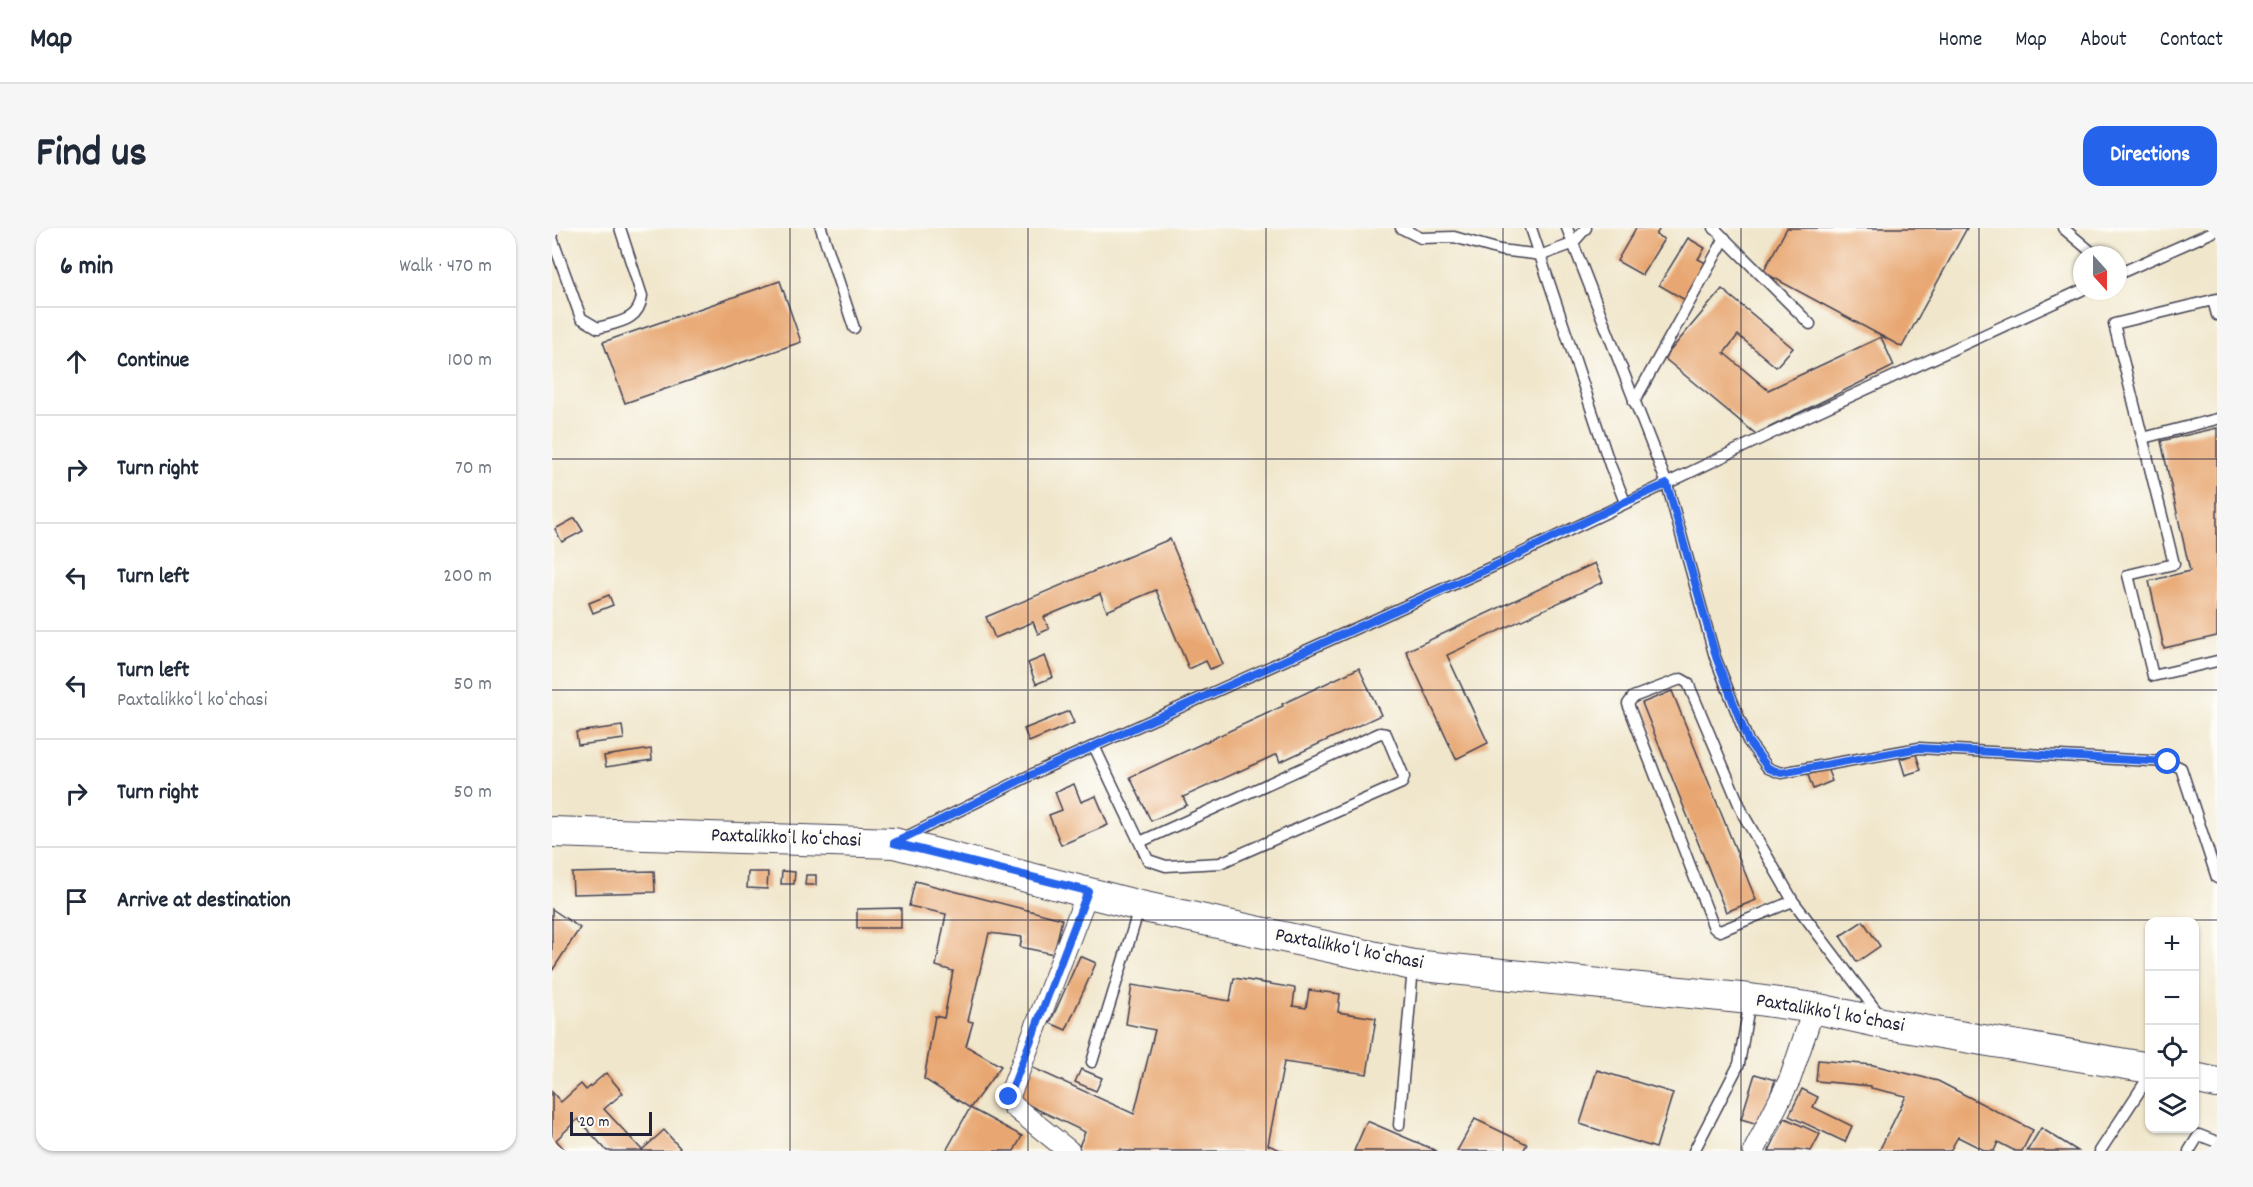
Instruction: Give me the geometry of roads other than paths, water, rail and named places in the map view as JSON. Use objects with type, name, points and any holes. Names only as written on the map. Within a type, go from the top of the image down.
[{"type":"street","name":"Paxtalikkoʻl koʻchasi","points":[[556,826],[894,843],[1140,906],[1413,964],[1750,999],[1814,1008],[1887,1024],[2145,1067]]},
{"type":"street","points":[[1069,1151],[1013,1106],[1009,1097],[1088,891]]},
{"type":"street","points":[[1754,1151],[1790,1080],[1814,1008]]},
{"type":"street","points":[[2199,1079],[2217,1083]]},
{"type":"lane","points":[[552,238],[581,318],[598,328],[628,319],[640,308],[642,296],[620,228]]},
{"type":"lane","points":[[821,228],[854,328]]},
{"type":"lane","points":[[1401,228],[1421,238],[1454,237],[1500,250],[1542,255],[1572,244],[1586,228]]},
{"type":"lane","points":[[1531,228],[1542,255],[1580,377],[1625,502]]},
{"type":"lane","points":[[1567,228],[1667,484],[1716,657],[1748,741],[1768,768],[1781,773],[1919,748],[2168,762],[2181,768],[2217,878]]},
{"type":"lane","points":[[1714,228],[1810,324]]},
{"type":"lane","points":[[2063,228],[2084,246]]},
{"type":"lane","points":[[2127,270],[2217,230]]},
{"type":"lane","points":[[1634,402],[1725,238]]},
{"type":"lane","points":[[894,843],[1094,746],[1503,562],[1625,502],[2073,294]]},
{"type":"lane","points":[[2217,315],[2215,299],[2115,324],[2174,564],[2128,575],[2153,676],[2217,661]]},
{"type":"lane","points":[[2143,438],[2217,419]]},
{"type":"lane","points":[[1793,901],[1720,931],[1714,928],[1628,704],[1633,697],[1681,679],[1688,683],[1744,816],[1793,901],[1887,1024]]},
{"type":"lane","points":[[1094,746],[1148,860],[1166,866],[1220,863],[1402,783],[1404,777],[1386,734],[1380,734],[1140,842]]},
{"type":"lane","points":[[1092,1062],[1140,906]]},
{"type":"lane","points":[[1399,1125],[1413,964]]},
{"type":"lane","points":[[1694,1151],[1739,1064],[1750,999]]},
{"type":"lane","points":[[2100,1151],[2147,1079]]},
{"type":"lane","points":[[2189,1151],[2199,1135],[2217,1142]]}]
